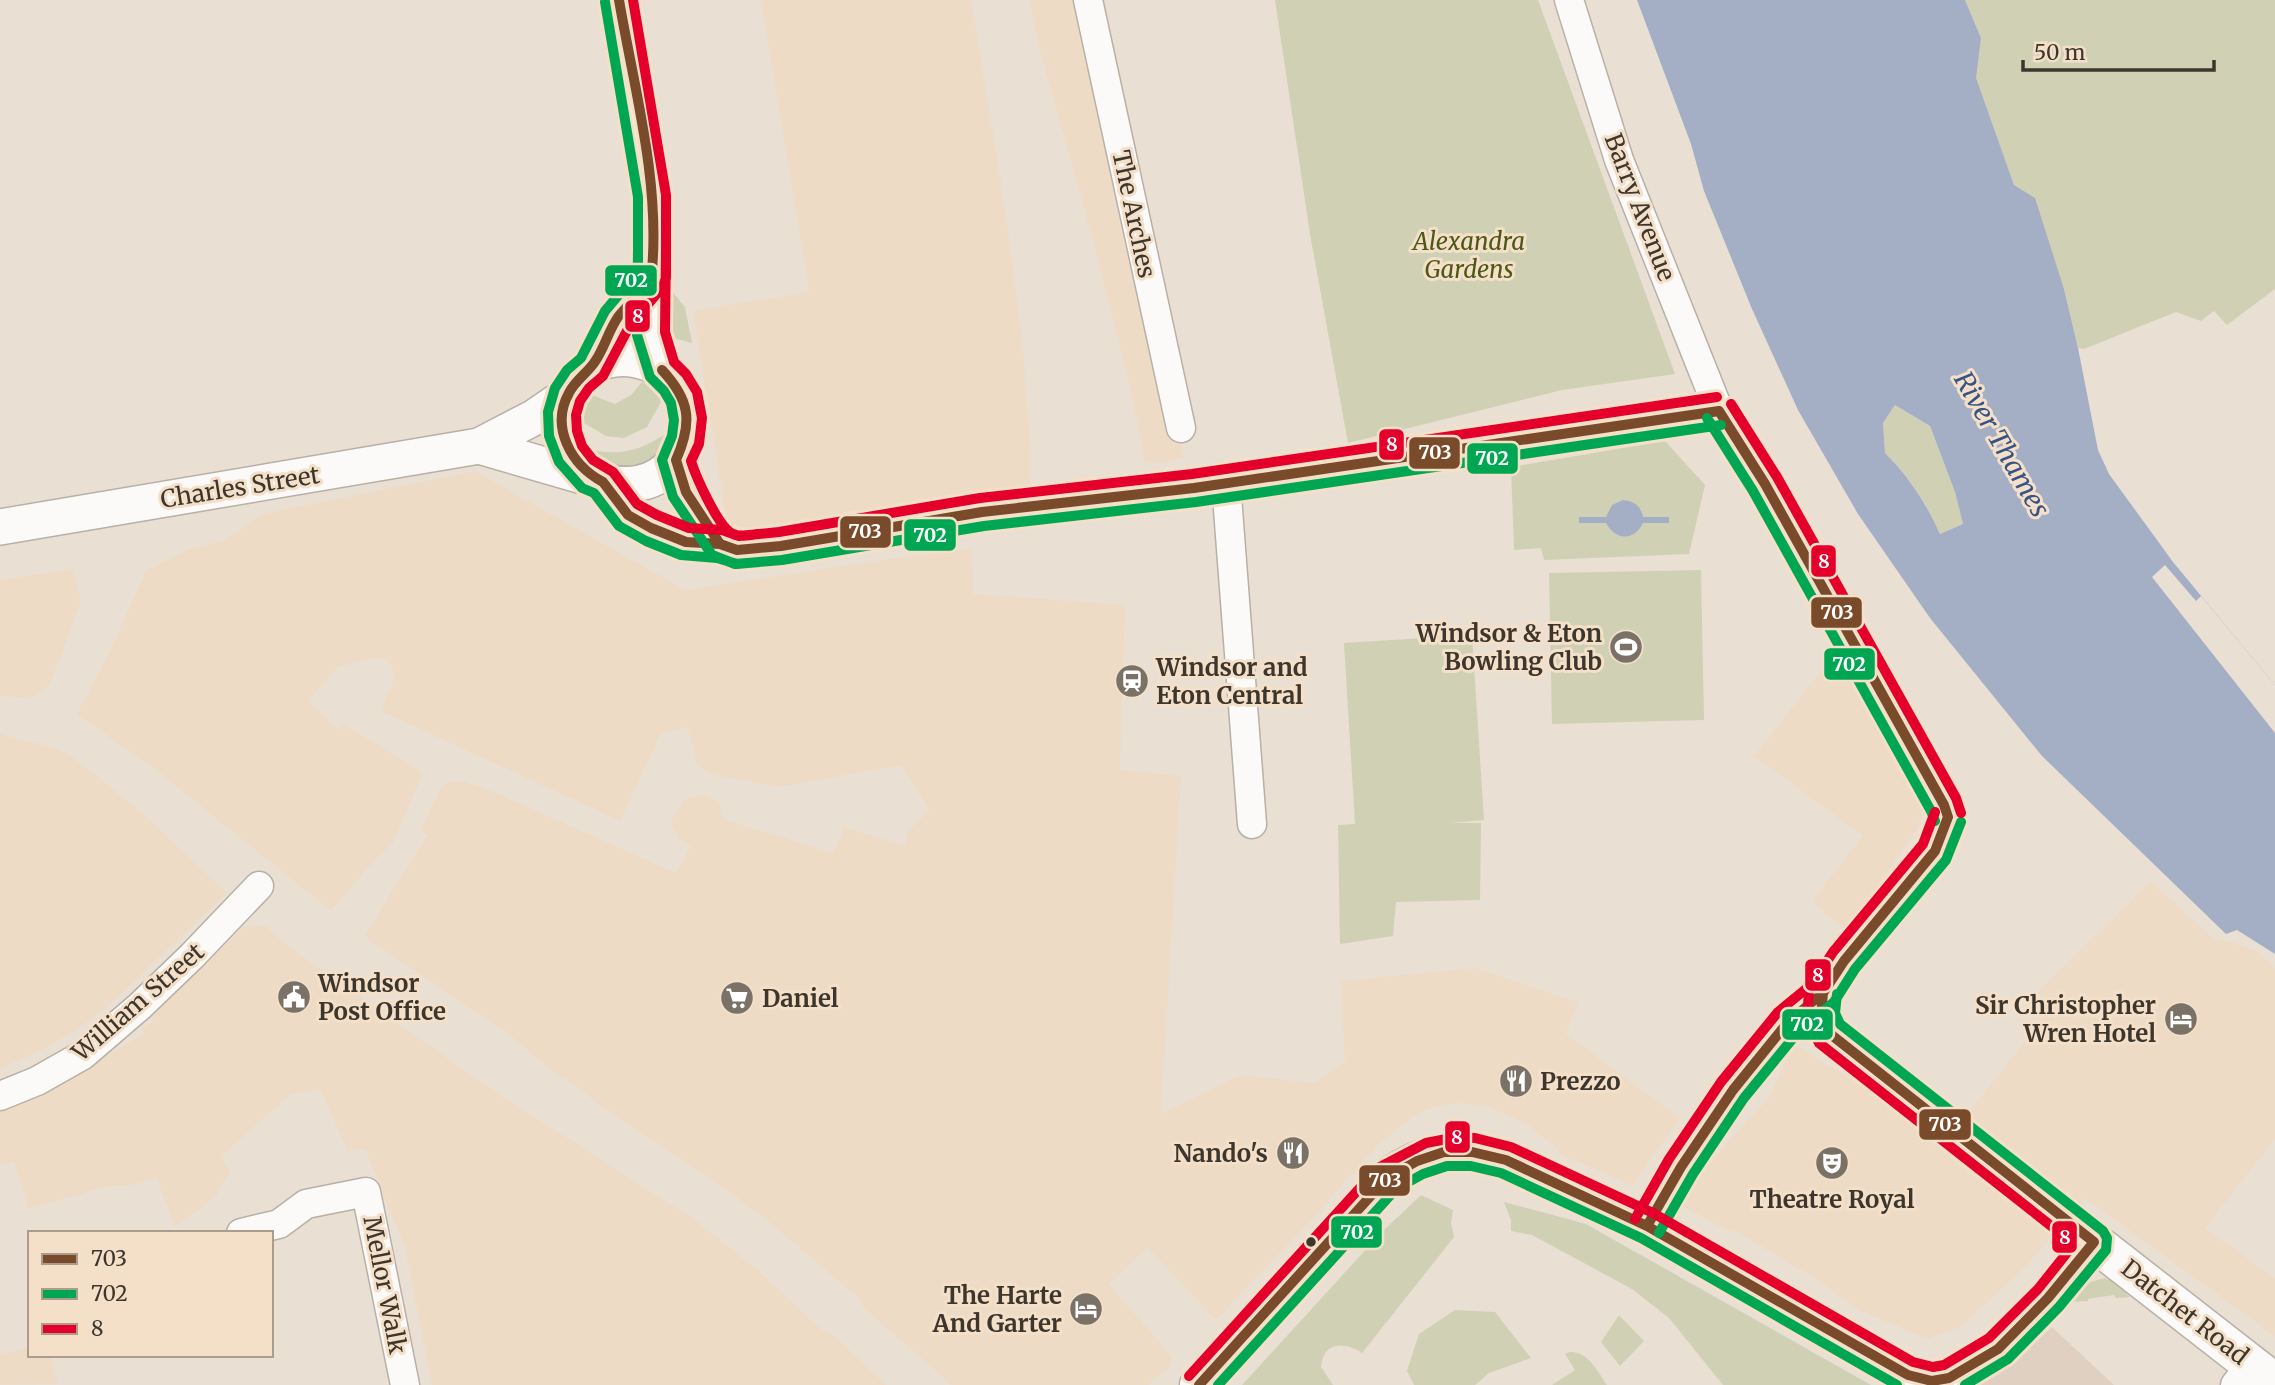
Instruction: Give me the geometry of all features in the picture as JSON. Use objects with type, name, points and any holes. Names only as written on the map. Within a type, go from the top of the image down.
[{"type":"main road","points":[[1212,1372],[1387,1178],[1413,1161],[1438,1153],[1471,1152],[1506,1160],[1647,1226],[1908,1375],[1935,1383],[1949,1378],[1998,1349],[2048,1298],[2094,1242]]},
{"type":"main road","name":"Datchet Road","points":[[2094,1242],[2254,1377]]},
{"type":"street","points":[[618,0],[652,196],[651,334],[662,370]]},
{"type":"street","name":"The Arches","points":[[1088,0],[1181,428]]},
{"type":"street","name":"Barry Avenue","points":[[1569,0],[1619,160],[1719,411]]},
{"type":"street","name":"Charles Street","points":[[0,527],[479,446],[535,417],[567,395],[578,379],[592,367],[617,319],[652,277]]},
{"type":"street","points":[[592,367],[609,360],[627,358],[645,361],[662,370],[675,382],[684,398],[688,419],[685,440],[676,460],[686,492],[720,544]]},
{"type":"street","points":[[567,395],[562,414],[563,435],[570,453],[628,515],[686,542],[720,544],[737,550],[781,546],[982,512]]},
{"type":"street","points":[[1179,490],[1719,411],[1772,496],[1944,805],[1948,817],[1935,851],[1844,961],[1823,993],[1788,1022],[1733,1090],[1681,1167],[1647,1226]]},
{"type":"street","name":"Charles Street","points":[[479,446],[546,467],[620,485],[641,483],[660,474],[676,460]]},
{"type":"street","points":[[1226,483],[1252,824]]},
{"type":"street","name":"William Street","points":[[0,1096],[37,1081],[83,1055],[149,998],[260,886]]},
{"type":"street","points":[[1823,993],[1821,1015],[1829,1033],[2094,1242]]},
{"type":"street","name":"Mellor Walk","points":[[249,1231],[279,1224],[306,1204],[366,1192],[405,1385]]},
{"type":"shaded area","points":[[761,0],[971,0],[1003,195],[1022,336],[1031,460],[1030,484],[1003,492],[746,528],[727,523],[693,311],[809,292]]},
{"type":"shaded area","points":[[1029,0],[1075,0],[1184,457],[1166,463],[1145,462],[1129,382],[1040,51]]},
{"type":"shaded area","points":[[475,471],[685,590],[972,549],[973,594],[1125,605],[1120,770],[1181,776],[1161,1114],[1241,1075],[1314,1083],[1345,1062],[1341,981],[1476,968],[1578,1002],[1566,1034],[1680,1118],[1632,1186],[1573,1159],[1571,1161],[1527,1124],[1487,1106],[1457,1103],[1431,1108],[1413,1116],[1379,1144],[1216,1320],[1147,1247],[1109,1284],[1172,1357],[1171,1365],[1148,1385],[952,1385],[864,1308],[858,1297],[758,1213],[607,1110],[564,1077],[562,1079],[500,1027],[367,938],[365,934],[428,835],[420,830],[442,786],[450,781],[465,781],[501,795],[676,873],[691,846],[678,839],[671,821],[683,800],[702,794],[720,803],[723,819],[834,853],[844,827],[905,846],[908,831],[929,810],[901,765],[779,787],[709,774],[697,763],[688,727],[661,734],[620,821],[381,711],[395,676],[388,659],[373,658],[338,667],[308,701],[338,730],[343,724],[419,770],[421,777],[393,843],[371,864],[331,911],[160,773],[77,714],[111,649],[146,571],[191,548],[226,540],[263,514]]},
{"type":"shaded area","points":[[73,569],[81,602],[50,685],[32,698],[0,696],[0,580]]},
{"type":"shaded area","points":[[1826,665],[1843,667],[1922,811],[1918,828],[1846,931],[1812,901],[1863,836],[1754,756]]},
{"type":"shaded area","points":[[0,734],[58,749],[74,758],[141,812],[227,893],[111,1003],[82,1026],[50,1046],[0,1069]]},
{"type":"shaded area","points":[[2151,881],[2213,939],[2232,942],[2256,951],[2275,968],[2275,1139],[2205,1228],[2275,1278],[2275,1336],[2085,1198],[2021,1271],[1960,1327],[1926,1339],[1860,1310],[1811,1276],[1732,1229],[1730,1232],[1681,1205],[1707,1166],[1770,1096],[1794,1043],[1827,1065],[1895,1100],[1962,1147],[1970,1111],[2048,1013],[2032,998]]},
{"type":"shaded area","points":[[264,925],[292,949],[491,1089],[695,1220],[759,1271],[886,1385],[432,1385],[405,1247],[365,1149],[348,1151],[320,1089],[290,1095],[221,1156],[230,1170],[217,1195],[175,1227],[156,1177],[132,1185],[108,1186],[29,1209],[14,1162],[0,1164],[0,1110],[16,1106],[143,1035],[143,1028],[154,1022],[151,1018],[244,927]]},
{"type":"shaded area","points":[[2052,1327],[2114,1385],[1967,1385],[2030,1347]]},
{"type":"shaded area","points":[[28,1348],[28,1357],[51,1357],[58,1384],[0,1385],[0,1354]]},
{"type":"green space","name":"Alexandra Gardens","points":[[1275,0],[1538,0],[1675,374],[1562,390],[1348,443],[1310,234]]},
{"type":"green space","points":[[1965,0],[2275,0],[2275,289],[2227,325],[2214,311],[2201,321],[2176,312],[2084,349],[2078,348],[2064,289],[2014,185],[1975,78],[1981,38]]},
{"type":"green space","points":[[670,289],[685,307],[692,343],[666,336]]},
{"type":"green space","points":[[643,381],[658,391],[662,400],[647,427],[624,438],[606,436],[584,423],[583,412],[592,395],[615,404],[631,395]]},
{"type":"green space","points":[[1895,405],[1930,426],[1955,492],[1963,524],[1940,534],[1916,491],[1885,453],[1883,423]]},
{"type":"green space","points":[[667,433],[657,456],[639,467],[617,467],[594,458],[592,450],[623,452],[648,444]]},
{"type":"green space","points":[[1665,441],[1705,485],[1689,554],[1544,560],[1541,548],[1514,550],[1511,467]]},
{"type":"green space","name":"Windsor & Eton Bowling Club","points":[[1701,570],[1704,720],[1552,724],[1549,573]]},
{"type":"green space","points":[[1472,635],[1484,820],[1450,823],[1481,823],[1480,900],[1396,902],[1393,936],[1340,944],[1338,825],[1355,824],[1344,643]]},
{"type":"green space","points":[[1421,1195],[1453,1210],[1451,1223],[1454,1237],[1362,1353],[1342,1346],[1330,1348],[1321,1367],[1333,1385],[1242,1385],[1381,1233]]},
{"type":"green space","points":[[1504,1202],[1586,1224],[1871,1385],[1723,1385],[1669,1318],[1632,1289],[1532,1235],[1511,1231],[1511,1220]]},
{"type":"green space","points":[[2105,1278],[2114,1282],[2130,1297],[2116,1298],[2114,1295],[2088,1301],[2067,1302],[2075,1286]]},
{"type":"green space","points":[[1455,1310],[1495,1312],[1531,1358],[1489,1373],[1475,1385],[1414,1385],[1407,1371],[1419,1334]]},
{"type":"green space","points":[[1619,1315],[1644,1341],[1620,1366],[1601,1342]]},
{"type":"green space","points":[[1570,1352],[1587,1359],[1607,1385],[1552,1385],[1575,1370],[1565,1354]]},
{"type":"water","name":"River Thames","points":[[1637,0],[1965,0],[1981,38],[1976,78],[2014,185],[2035,198],[2064,289],[2098,450],[2109,474],[2173,562],[2275,685],[2275,954],[2237,930],[2226,934],[2042,756],[1930,618],[1858,514],[1798,410],[1752,309],[1704,191],[1691,144]],"holes":[[[1895,405],[1930,426],[1955,492],[1963,524],[1940,534],[1916,491],[1885,453],[1883,423]]]},
{"type":"water","points":[[1623,500],[1636,505],[1643,517],[1669,517],[1669,523],[1643,523],[1635,533],[1625,537],[1615,533],[1606,523],[1579,523],[1579,517],[1606,517],[1612,505]]},
{"type":"pier","points":[[2165,565],[2196,601],[2201,596],[2275,685],[2275,733],[2152,577]]},
{"type":"tunnel","points":[[982,512],[1179,490]]},
{"type":"transit line","name":"703","points":[[603,482],[592,475],[573,455],[563,432],[562,419],[572,388],[593,364],[615,322],[643,290],[652,270],[649,168],[619,0]]},
{"type":"transit line","name":"8","points":[[633,0],[666,195],[666,278],[663,286],[629,327],[603,376],[589,388],[580,401],[576,415],[577,431],[582,446],[593,460],[613,472],[637,504],[689,528],[722,530],[739,536],[779,532],[980,498],[1192,474],[1717,397]]},
{"type":"transit line","name":"702","points":[[605,2],[638,197],[638,272],[605,311],[581,358],[567,370],[555,388],[548,412],[549,436],[559,462],[582,488],[594,493],[619,526],[646,541],[681,555],[717,558],[737,564],[782,560],[984,526],[1196,502],[1721,425]]},
{"type":"transit line","name":"702","points":[[638,248],[637,335],[650,377],[671,403],[674,420],[672,436],[662,460],[673,497],[712,555],[735,564],[760,562]]},
{"type":"transit line","name":"8","points":[[666,248],[665,332],[674,362],[686,374],[697,392],[702,418],[699,444],[691,461],[708,500],[725,528],[737,535],[758,534]]},
{"type":"transit line","name":"703","points":[[662,370],[678,391],[686,412],[685,434],[676,460]]},
{"type":"transit line","name":"8","points":[[1731,404],[1777,477],[1956,798],[1961,813]]},
{"type":"transit line","name":"703","points":[[1719,411],[1765,484],[1944,805],[1948,817]]},
{"type":"transit line","name":"703","points":[[603,482],[628,515],[651,528],[686,542],[720,544],[737,550],[781,546],[982,512],[1194,488],[1719,411]]},
{"type":"transit line","name":"702","points":[[1707,418],[1753,491],[1935,821]]},
{"type":"transit line","name":"703","points":[[676,460],[686,492],[720,544],[737,550],[759,548]]},
{"type":"transit line","name":"8","points":[[1635,1219],[1669,1159],[1721,1082],[1778,1012],[1812,984],[1833,952],[1923,844],[1935,812]]},
{"type":"transit line","name":"703","points":[[1647,1226],[1681,1167],[1733,1090],[1788,1022],[1823,993],[1844,961],[1935,851],[1948,817]]},
{"type":"transit line","name":"702","points":[[1659,1233],[1693,1174],[1744,1098],[1798,1032],[1834,1002],[1855,969],[1946,860],[1961,822]]},
{"type":"transit line","name":"8","points":[[1189,1376],[1378,1168],[1426,1143],[1457,1137],[1475,1138],[1511,1147],[1653,1213],[1913,1362],[1933,1367],[1944,1365],[1989,1338],[2038,1289],[2074,1244],[1819,1043],[1807,1018],[1809,992]]},
{"type":"transit line","name":"703","points":[[1823,993],[1821,1015],[1829,1033],[2094,1242]]},
{"type":"transit line","name":"702","points":[[1837,994],[1835,1013],[1840,1024],[2103,1231],[2107,1238],[2106,1250],[2059,1307],[2008,1359],[1965,1385]]},
{"type":"transit line","name":"703","points":[[1199,1385],[1387,1178],[1417,1161],[1444,1152],[1472,1152],[1506,1160],[1647,1226],[1908,1375],[1932,1381],[1949,1378],[1998,1349],[2048,1298],[2094,1242]]},
{"type":"transit line","name":"702","points":[[1218,1385],[1396,1189],[1423,1174],[1447,1166],[1471,1166],[1501,1173],[1641,1238],[1897,1385]]},
{"type":"place","name":"Windsor & Eton Bowling Club","points":[[1626,647]]},
{"type":"place","name":"Windsor and Eton Central","points":[[1132,681]]},
{"type":"place","name":"Windsor Post Office","points":[[294,997]]},
{"type":"place","name":"Daniel","points":[[737,998]]},
{"type":"place","name":"Sir Christopher Wren Hotel","points":[[2181,1019]]},
{"type":"place","name":"Prezzo","points":[[1516,1081]]},
{"type":"place","name":"Nando's","points":[[1293,1153]]},
{"type":"place","name":"Theatre Royal","points":[[1832,1163]]},
{"type":"place","name":"The Harte And Garter","points":[[1086,1309]]}]
